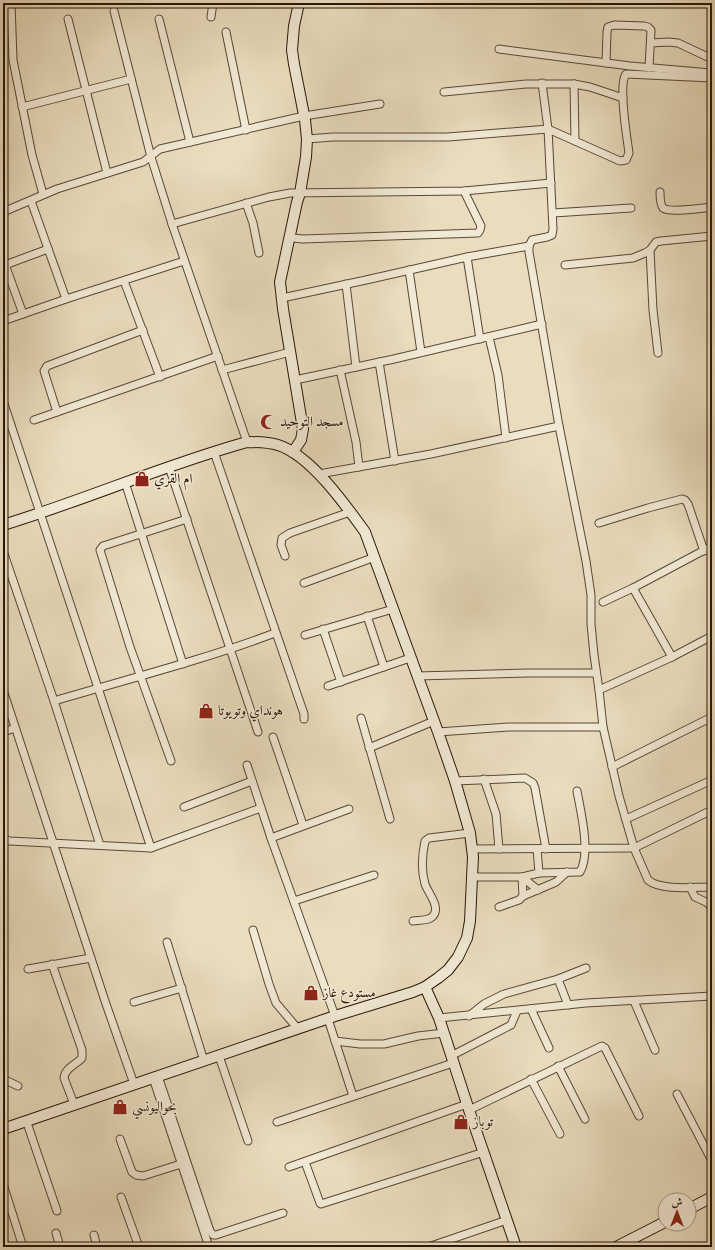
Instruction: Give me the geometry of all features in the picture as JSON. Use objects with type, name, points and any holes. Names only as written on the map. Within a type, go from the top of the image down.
[{"type":"street","points":[[11,3],[13,60],[32,155],[43,194]]},
{"type":"street","points":[[211,17],[213,3]]},
{"type":"street","points":[[282,287],[285,281],[300,205],[300,193],[306,157],[307,139],[304,116],[292,50],[294,26],[299,3]]},
{"type":"street","points":[[114,11],[151,156],[184,261],[247,442]]},
{"type":"street","points":[[68,19],[107,173]]},
{"type":"street","points":[[159,19],[190,142]]},
{"type":"street","points":[[606,63],[608,27],[614,24],[644,26],[651,30],[649,68]]},
{"type":"street","points":[[226,32],[246,130]]},
{"type":"street","points":[[651,43],[678,43],[712,59]]},
{"type":"street","points":[[499,49],[606,63],[712,74]]},
{"type":"street","points":[[307,139],[333,137],[448,137],[548,129],[620,161],[626,160],[629,153],[623,98],[623,78],[626,74],[712,78]]},
{"type":"street","points":[[22,107],[131,79]]},
{"type":"street","points":[[444,92],[542,83],[574,84],[590,87],[623,98]]},
{"type":"street","points":[[542,83],[548,129],[553,213],[552,235],[532,240],[529,246],[559,426],[586,560],[591,594],[591,624],[603,727],[612,767],[634,848],[648,880],[662,886],[712,886]]},
{"type":"street","points":[[574,84],[575,141]]},
{"type":"street","points":[[3,212],[31,201],[43,194],[142,162],[160,149],[304,116],[380,104]]},
{"type":"street","points":[[172,224],[286,193],[464,191],[551,183]]},
{"type":"street","points":[[293,238],[303,239],[478,233],[480,226],[464,191]]},
{"type":"street","points":[[660,192],[662,207],[665,209],[676,210],[712,207]]},
{"type":"street","points":[[294,452],[301,440],[303,429],[280,280],[297,199],[300,193]]},
{"type":"street","points":[[31,201],[66,299]]},
{"type":"street","points":[[246,203],[259,253]]},
{"type":"street","points":[[553,213],[631,208]]},
{"type":"street","points":[[565,265],[633,258],[650,250],[656,242],[712,236]]},
{"type":"street","points":[[282,298],[467,257],[529,246]]},
{"type":"street","points":[[23,314],[4,262],[48,249]]},
{"type":"street","points":[[650,250],[653,310],[658,353]]},
{"type":"street","points":[[467,257],[480,339]]},
{"type":"street","points":[[3,321],[184,261]]},
{"type":"street","points":[[409,270],[421,352]]},
{"type":"street","points":[[124,281],[160,376]]},
{"type":"street","points":[[346,284],[356,367]]},
{"type":"street","points":[[295,380],[542,324]]},
{"type":"street","points":[[57,412],[44,371],[47,366],[142,330]]},
{"type":"street","points":[[489,337],[498,375],[506,438]]},
{"type":"street","points":[[222,370],[290,352]]},
{"type":"street","points":[[34,420],[218,356]]},
{"type":"street","points":[[379,362],[396,461]]},
{"type":"street","points":[[340,370],[356,442],[359,467]]},
{"type":"street","points":[[3,401],[39,514],[151,848]]},
{"type":"street","points":[[319,474],[431,454],[559,426]]},
{"type":"street","points":[[3,526],[125,482],[247,442],[264,442],[278,445],[294,452],[319,474],[364,532],[375,558],[455,781],[470,833],[472,848],[470,921],[467,938],[458,956],[448,970],[425,987],[3,1129]]},
{"type":"street","points":[[214,452],[304,714],[304,719]]},
{"type":"street","points":[[169,467],[258,732]]},
{"type":"street","points":[[125,482],[183,664]]},
{"type":"street","points":[[599,523],[682,499],[688,504],[704,551]]},
{"type":"street","points":[[285,556],[281,545],[282,538],[290,533],[350,512]]},
{"type":"street","points":[[171,761],[140,677],[100,550],[103,546],[187,520]]},
{"type":"street","points":[[603,602],[633,588],[712,546]]},
{"type":"street","points":[[3,551],[54,701],[100,846]]},
{"type":"street","points":[[304,583],[375,558]]},
{"type":"street","points":[[633,588],[672,657]]},
{"type":"street","points":[[305,635],[393,609]]},
{"type":"street","points":[[367,616],[384,667]]},
{"type":"street","points":[[323,629],[341,682]]},
{"type":"street","points":[[54,701],[230,650],[276,633]]},
{"type":"street","points":[[599,690],[672,657],[712,636]]},
{"type":"street","points":[[328,686],[410,658]]},
{"type":"street","points":[[417,676],[596,673]]},
{"type":"street","points":[[3,690],[134,1084]]},
{"type":"street","points":[[612,767],[712,717]]},
{"type":"street","points":[[361,718],[390,819]]},
{"type":"street","points":[[369,748],[434,721]]},
{"type":"street","points":[[438,732],[508,727],[603,727]]},
{"type":"street","points":[[3,732],[16,728]]},
{"type":"street","points":[[273,737],[302,825]]},
{"type":"street","points":[[247,765],[294,901],[332,1018],[335,1041],[353,1096]]},
{"type":"street","points":[[455,781],[524,778],[533,783],[546,849]]},
{"type":"street","points":[[484,779],[496,814],[499,849]]},
{"type":"street","points":[[184,807],[252,780]]},
{"type":"street","points":[[626,819],[712,780]]},
{"type":"street","points":[[472,877],[522,877],[539,873],[580,872],[586,848],[577,791]]},
{"type":"street","points":[[3,838],[9,841],[151,848],[261,808]]},
{"type":"street","points":[[271,838],[302,825],[349,809]]},
{"type":"street","points":[[472,848],[634,848],[712,810]]},
{"type":"street","points":[[413,921],[429,919],[436,911],[436,906],[425,884],[422,862],[425,841],[429,838],[470,833]]},
{"type":"street","points":[[537,849],[539,873]]},
{"type":"street","points":[[499,907],[519,900],[523,896],[556,882],[567,872]]},
{"type":"street","points":[[294,901],[374,875]]},
{"type":"street","points":[[522,877],[538,890]]},
{"type":"street","points":[[522,877],[523,896]]},
{"type":"street","points":[[690,887],[695,897],[709,901],[712,907]]},
{"type":"street","points":[[254,930],[269,984],[276,1003],[298,1029]]},
{"type":"street","points":[[167,942],[204,1061]]},
{"type":"street","points":[[28,969],[91,958]]},
{"type":"street","points":[[52,964],[82,1050],[82,1058],[66,1071],[64,1078],[74,1104]]},
{"type":"street","points":[[469,1016],[484,1004],[504,994],[558,979],[586,968]]},
{"type":"street","points":[[558,979],[568,1005]]},
{"type":"street","points":[[425,987],[439,1018],[516,1247]]},
{"type":"street","points":[[134,1002],[182,988]]},
{"type":"street","points":[[439,1018],[568,1005],[712,996]]},
{"type":"street","points":[[634,1001],[655,1050]]},
{"type":"street","points":[[531,1009],[549,1048]]},
{"type":"street","points":[[277,1122],[353,1096],[452,1059],[511,1025],[517,1011]]},
{"type":"street","points":[[335,1041],[376,1045],[393,1043],[418,1036],[444,1033]]},
{"type":"street","points":[[289,1167],[468,1107],[531,1079],[599,1046],[603,1046],[639,1116]]},
{"type":"street","points":[[219,1056],[248,1141]]},
{"type":"street","points":[[558,1066],[585,1119]]},
{"type":"street","points":[[155,1077],[181,1164],[209,1247]]},
{"type":"street","points":[[155,1077],[210,1231],[213,1235],[216,1236],[283,1213]]},
{"type":"street","points":[[3,1079],[18,1086]]},
{"type":"street","points":[[531,1079],[560,1134]]},
{"type":"street","points":[[677,1094],[712,1161]]},
{"type":"street","points":[[26,1120],[57,1211]]},
{"type":"street","points":[[120,1139],[132,1172],[136,1175],[142,1176],[181,1164]]},
{"type":"street","points":[[305,1162],[321,1204],[484,1152]]},
{"type":"street","points":[[3,1184],[23,1247]]},
{"type":"street","points":[[122,1197],[139,1247]]},
{"type":"street","points":[[697,1205],[712,1197]]},
{"type":"street","points":[[428,1247],[507,1220]]},
{"type":"street","points":[[616,1247],[657,1226]]},
{"type":"street","points":[[56,1233],[60,1247]]},
{"type":"street","points":[[94,1235],[97,1247]]},
{"type":"place","name":"مسجد التوحيد","points":[[268,422]]},
{"type":"place","name":"ام القري","points":[[142,479]]},
{"type":"place","name":"هونداي وتويوتا","points":[[206,711]]},
{"type":"place","name":"مستودع غاز","points":[[311,993]]},
{"type":"place","name":"بحواليونسي","points":[[120,1107]]},
{"type":"place","name":"توباز","points":[[461,1122]]}]
